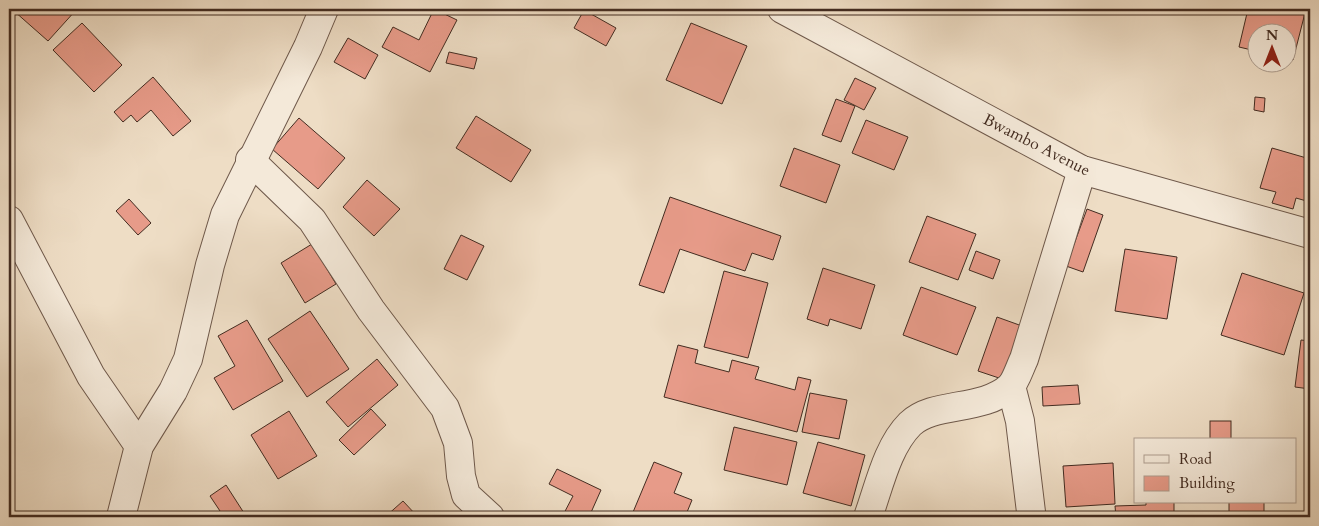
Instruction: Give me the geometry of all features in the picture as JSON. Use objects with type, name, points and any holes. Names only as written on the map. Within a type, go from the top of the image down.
[{"type":"street","points":[[121,517],[139,446],[173,391],[188,360],[210,265],[222,223],[250,160],[308,47],[324,9]]},
{"type":"street","name":"Bwambo Avenue","points":[[782,9],[1082,170],[1310,234]]},
{"type":"street","points":[[250,160],[312,220],[372,310],[445,408],[458,443],[461,476],[466,494],[490,517]]},
{"type":"street","points":[[868,517],[895,443],[911,422],[933,411],[978,404],[1011,386],[1024,360],[1082,170]]},
{"type":"street","points":[[9,220],[91,376],[139,446]]},
{"type":"street","points":[[1011,386],[1020,422],[1031,512]]},
{"type":"building","points":[[16,9],[76,10],[48,41],[14,11]]},
{"type":"building","points":[[434,9],[457,20],[430,72],[382,47],[393,27],[419,40]]},
{"type":"building","points":[[1248,9],[1306,9],[1296,48],[1296,22],[1246,22],[1246,49],[1239,47]]},
{"type":"building","points":[[584,10],[616,28],[606,46],[574,28]]},
{"type":"building","points":[[82,23],[122,65],[94,92],[53,50]]},
{"type":"building","points":[[691,23],[747,46],[722,104],[666,80]]},
{"type":"building","points":[[348,38],[378,55],[365,79],[334,62]]},
{"type":"building","points":[[449,52],[477,58],[474,69],[446,63]]},
{"type":"building","points":[[153,77],[191,121],[173,136],[151,110],[137,122],[131,115],[123,122],[114,112]]},
{"type":"building","points":[[855,78],[876,88],[864,110],[844,100]]},
{"type":"building","points":[[1255,97],[1265,98],[1264,112],[1254,110]]},
{"type":"building","points":[[836,99],[855,106],[841,142],[822,135]]},
{"type":"building","points":[[476,116],[531,150],[511,182],[456,148]]},
{"type":"building","points":[[299,118],[345,158],[318,189],[272,149]]},
{"type":"building","points":[[866,120],[908,137],[894,170],[852,153]]},
{"type":"building","points":[[794,148],[840,165],[826,203],[780,186]]},
{"type":"building","points":[[1272,148],[1310,159],[1310,202],[1296,198],[1293,209],[1272,203],[1276,192],[1260,188]]},
{"type":"building","points":[[367,180],[400,209],[374,236],[343,207]]},
{"type":"building","points":[[670,197],[781,236],[773,260],[752,253],[745,271],[680,249],[664,293],[639,285]]},
{"type":"building","points":[[129,199],[151,223],[138,235],[116,211]]},
{"type":"building","points":[[1087,209],[1103,215],[1083,272],[1066,266]]},
{"type":"building","points":[[927,216],[976,234],[958,280],[909,262]]},
{"type":"building","points":[[461,235],[484,246],[467,280],[444,269]]},
{"type":"building","points":[[312,244],[336,284],[305,303],[281,263]]},
{"type":"building","points":[[1125,249],[1177,257],[1167,319],[1115,311]]},
{"type":"building","points":[[976,251],[1000,260],[993,279],[969,270]]},
{"type":"building","points":[[823,268],[875,285],[861,329],[830,319],[828,326],[807,319]]},
{"type":"building","points":[[724,271],[768,283],[748,358],[704,347]]},
{"type":"building","points":[[1242,273],[1304,293],[1284,355],[1221,335]]},
{"type":"building","points":[[921,287],[976,307],[957,355],[903,335]]},
{"type":"building","points":[[310,311],[349,369],[307,397],[268,339]]},
{"type":"building","points":[[997,317],[1022,326],[1002,379],[978,371]]},
{"type":"building","points":[[247,320],[283,381],[233,410],[214,378],[235,366],[218,336]]},
{"type":"building","points":[[1301,340],[1310,341],[1310,389],[1295,387]]},
{"type":"building","points":[[678,345],[698,350],[695,363],[729,372],[732,360],[759,367],[755,379],[795,390],[798,377],[811,380],[797,432],[664,397]]},
{"type":"building","points":[[377,359],[398,385],[348,427],[326,402]]},
{"type":"building","points":[[1078,385],[1080,404],[1043,406],[1042,387]]},
{"type":"building","points":[[810,393],[847,400],[839,439],[802,432]]},
{"type":"building","points":[[371,409],[386,425],[354,455],[339,440]]},
{"type":"building","points":[[289,411],[317,456],[278,479],[251,435]]},
{"type":"building","points":[[1210,421],[1231,421],[1231,438],[1210,438]]},
{"type":"building","points":[[734,427],[797,442],[787,485],[724,470]]},
{"type":"building","points":[[818,442],[865,455],[851,506],[803,493]]},
{"type":"building","points":[[654,462],[682,473],[674,493],[692,500],[685,517],[631,517]]},
{"type":"building","points":[[1113,463],[1115,504],[1066,507],[1063,466]]},
{"type":"building","points":[[557,469],[601,490],[589,517],[562,517],[573,496],[549,484]]},
{"type":"building","points":[[226,485],[244,513],[237,517],[224,517],[210,496]]},
{"type":"building","points":[[403,501],[417,516],[385,517]]},
{"type":"building","points":[[1174,504],[1174,517],[1116,517],[1115,506]]},
{"type":"building","points":[[1229,504],[1264,504],[1264,517],[1229,517]]}]
